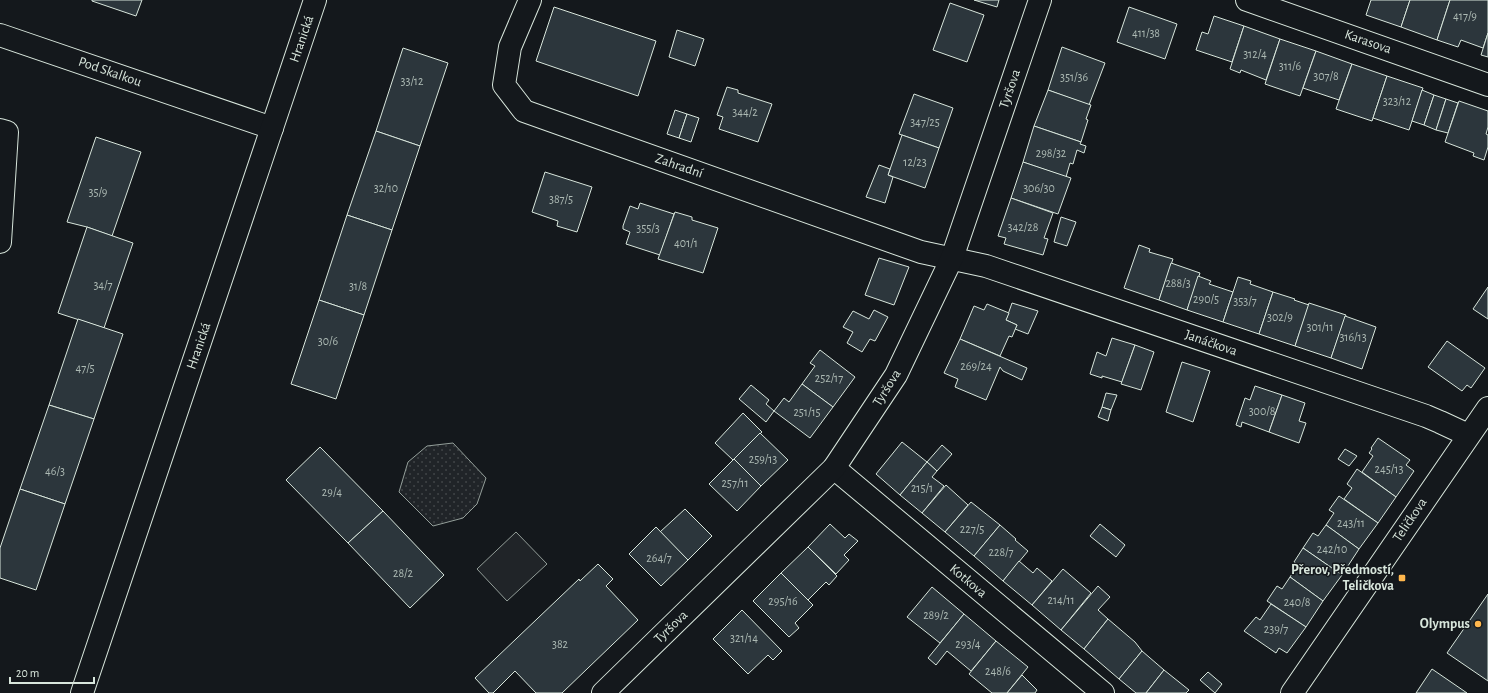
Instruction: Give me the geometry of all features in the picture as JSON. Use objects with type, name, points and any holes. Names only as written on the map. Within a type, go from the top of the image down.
[{"type":"street","name":"Hranická","points":[[82,693],[315,0]]},
{"type":"street","name":"Zahradní","points":[[530,0],[510,47],[504,85],[524,111],[920,252],[952,258]]},
{"type":"street","name":"Tyršova","points":[[603,693],[834,468],[896,375],[952,258],[1040,0]]},
{"type":"street","name":"Karasova","points":[[1247,0],[1488,85]]},
{"type":"street","name":"Pod Skalkou","points":[[0,35],[272,128]]},
{"type":"street","points":[[0,130],[7,132],[0,242]]},
{"type":"street","name":"Janáčkova","points":[[952,258],[986,266],[1426,416],[1468,435]]},
{"type":"street","name":"Teličkova","points":[[1292,693],[1488,408]]},
{"type":"street","name":"Kotkova","points":[[834,468],[1103,693]]},
{"type":"shaded area","points":[[453,443],[486,478],[477,504],[463,518],[433,526],[399,492],[408,462],[427,446]]},
{"type":"shaded area","points":[[516,532],[547,564],[507,601],[477,569]]},
{"type":"building","points":[[92,0],[142,0],[136,16]]},
{"type":"building","points":[[974,0],[999,0],[997,7]]},
{"type":"building","points":[[1371,0],[1410,0],[1401,27],[1366,15]]},
{"type":"building","points":[[1410,0],[1450,0],[1437,40],[1401,27]]},
{"type":"building","points":[[1450,0],[1488,0],[1488,33],[1483,48],[1461,40],[1458,47],[1437,40]]},
{"type":"building","points":[[950,3],[984,15],[967,62],[933,50]]},
{"type":"building","points":[[554,7],[656,41],[638,96],[536,61]]},
{"type":"building","points":[[1129,7],[1177,24],[1165,59],[1117,42]]},
{"type":"building","points":[[1214,16],[1244,26],[1232,62],[1196,50],[1202,32],[1208,34]]},
{"type":"building","points":[[1244,26],[1280,39],[1266,80],[1241,70],[1240,73],[1230,69]]},
{"type":"building","points":[[677,30],[704,39],[695,66],[669,57]]},
{"type":"building","points":[[1488,33],[1488,57],[1481,55]]},
{"type":"building","points":[[1280,39],[1316,51],[1300,96],[1265,84]]},
{"type":"building","points":[[1062,47],[1105,63],[1089,105],[1048,90]]},
{"type":"building","points":[[403,48],[448,63],[420,146],[376,131]]},
{"type":"building","points":[[1316,51],[1352,64],[1339,100],[1303,88]]},
{"type":"building","points":[[1352,64],[1387,76],[1372,121],[1336,109]]},
{"type":"building","points":[[1387,76],[1423,88],[1409,130],[1373,118]]},
{"type":"building","points":[[727,87],[738,90],[738,93],[772,104],[758,142],[719,129],[723,117],[717,115]]},
{"type":"building","points":[[1048,90],[1091,105],[1081,142],[1034,126]]},
{"type":"building","points":[[1422,90],[1434,95],[1424,125],[1412,121]]},
{"type":"building","points":[[914,94],[953,108],[939,148],[899,134]]},
{"type":"building","points":[[1434,95],[1446,99],[1436,130],[1424,125]]},
{"type":"building","points":[[1446,99],[1458,103],[1448,133],[1436,130]]},
{"type":"building","points":[[1459,101],[1488,111],[1488,127],[1486,134],[1488,135],[1488,147],[1484,160],[1473,156],[1474,153],[1445,142]]},
{"type":"building","points":[[675,110],[687,114],[679,138],[667,134]]},
{"type":"building","points":[[687,114],[699,118],[691,142],[679,138]]},
{"type":"building","points":[[1034,126],[1081,142],[1080,144],[1086,146],[1084,153],[1077,150],[1073,164],[1070,163],[1066,177],[1023,162]]},
{"type":"building","points":[[376,131],[420,146],[392,230],[347,215]]},
{"type":"building","points":[[902,135],[939,148],[925,188],[888,175]]},
{"type":"building","points":[[96,137],[141,152],[112,236],[67,222]]},
{"type":"building","points":[[1023,162],[1071,178],[1058,214],[1011,198]]},
{"type":"building","points":[[879,165],[890,169],[888,175],[893,177],[885,203],[866,197]]},
{"type":"building","points":[[545,172],[592,187],[577,232],[557,226],[558,221],[532,212]]},
{"type":"building","points":[[1011,198],[1053,213],[1044,238],[1048,239],[1043,255],[1004,244],[1006,238],[998,236]]},
{"type":"building","points":[[640,203],[674,214],[660,255],[626,244],[630,232],[623,229],[623,226],[630,206],[638,209]]},
{"type":"building","points":[[675,212],[692,217],[692,220],[718,228],[703,273],[658,259]]},
{"type":"building","points":[[347,215],[392,230],[364,315],[319,300]]},
{"type":"building","points":[[1061,217],[1076,222],[1067,246],[1054,242]]},
{"type":"building","points":[[87,227],[133,243],[104,328],[58,313]]},
{"type":"building","points":[[1139,245],[1150,249],[1149,252],[1173,259],[1159,300],[1124,288]]},
{"type":"building","points":[[879,258],[909,267],[894,305],[865,295]]},
{"type":"building","points":[[1171,263],[1200,273],[1187,310],[1159,300]]},
{"type":"building","points":[[1198,276],[1211,281],[1209,284],[1233,292],[1223,322],[1187,310]]},
{"type":"building","points":[[1238,277],[1251,281],[1250,284],[1273,292],[1259,334],[1223,322]]},
{"type":"building","points":[[1488,287],[1488,319],[1473,309]]},
{"type":"building","points":[[1273,292],[1309,305],[1295,346],[1259,334]]},
{"type":"building","points":[[319,300],[364,315],[336,399],[291,384]]},
{"type":"building","points":[[1012,303],[1038,311],[1028,334],[1015,329],[1017,325],[1006,320]]},
{"type":"building","points":[[1309,303],[1346,315],[1331,358],[1295,346]]},
{"type":"building","points":[[987,304],[1009,313],[1006,320],[1017,325],[1012,337],[1009,336],[1000,356],[960,339],[974,306],[984,310]]},
{"type":"building","points":[[874,310],[888,317],[875,341],[870,339],[862,352],[847,343],[853,332],[843,327],[853,311],[869,319]]},
{"type":"building","points":[[1345,316],[1376,327],[1362,369],[1331,358]]},
{"type":"building","points":[[78,319],[123,334],[94,419],[49,405]]},
{"type":"building","points":[[1112,338],[1135,345],[1122,382],[1090,374],[1097,352],[1106,356]]},
{"type":"building","points":[[960,339],[1027,368],[1022,380],[1003,371],[1000,367],[986,400],[955,387],[958,379],[944,373]]},
{"type":"building","points":[[1447,341],[1485,368],[1471,388],[1467,385],[1462,391],[1428,367]]},
{"type":"building","points":[[1135,345],[1154,352],[1141,390],[1121,384]]},
{"type":"building","points":[[820,350],[855,377],[833,407],[802,384],[815,366],[810,363]]},
{"type":"building","points":[[1182,362],[1210,371],[1193,422],[1166,412]]},
{"type":"building","points":[[802,384],[833,407],[810,438],[774,411],[784,398],[789,402]]},
{"type":"building","points":[[751,385],[769,400],[766,404],[774,411],[766,422],[739,399]]},
{"type":"building","points":[[1255,386],[1282,395],[1269,432],[1242,422],[1241,427],[1236,425],[1245,398],[1250,400]]},
{"type":"building","points":[[1106,393],[1117,395],[1111,410],[1102,407]]},
{"type":"building","points":[[1282,395],[1305,403],[1299,421],[1306,423],[1299,443],[1269,432]]},
{"type":"building","points":[[49,405],[94,419],[65,504],[20,489]]},
{"type":"building","points":[[1102,407],[1111,410],[1108,421],[1098,417]]},
{"type":"building","points":[[743,413],[762,432],[733,460],[715,443]]},
{"type":"building","points":[[760,433],[788,460],[761,486],[734,459]]},
{"type":"building","points":[[1378,438],[1410,460],[1406,465],[1414,471],[1396,497],[1362,472],[1373,456],[1369,453]]},
{"type":"building","points":[[902,442],[927,462],[900,495],[876,474]]},
{"type":"building","points":[[942,445],[952,454],[937,471],[927,462]]},
{"type":"building","points":[[320,447],[383,511],[348,543],[286,480]]},
{"type":"building","points":[[1345,449],[1357,456],[1349,466],[1338,459]]},
{"type":"building","points":[[734,459],[761,486],[737,511],[709,484]]},
{"type":"building","points":[[927,462],[937,471],[932,477],[944,486],[922,513],[900,495]]},
{"type":"building","points":[[1357,469],[1396,497],[1378,523],[1344,499],[1352,488],[1347,484]]},
{"type":"building","points":[[946,485],[968,505],[945,532],[922,513]]},
{"type":"building","points":[[20,489],[65,504],[36,590],[0,578],[0,548]]},
{"type":"building","points":[[1339,496],[1378,523],[1359,549],[1326,525],[1334,513],[1329,510]]},
{"type":"building","points":[[971,502],[1000,525],[974,556],[945,532]]},
{"type":"building","points":[[685,509],[712,536],[688,560],[660,532]]},
{"type":"building","points":[[383,511],[444,575],[410,608],[348,543]]},
{"type":"building","points":[[830,524],[845,538],[849,534],[858,541],[844,555],[849,560],[836,574],[808,547]]},
{"type":"building","points":[[1100,524],[1125,545],[1116,557],[1090,536]]},
{"type":"building","points":[[1000,525],[1028,551],[1003,581],[974,556]]},
{"type":"building","points":[[1326,525],[1359,549],[1342,575],[1303,548],[1313,533],[1318,536]]},
{"type":"building","points":[[656,527],[688,560],[661,586],[629,554]]},
{"type":"building","points":[[808,547],[837,576],[829,585],[826,582],[808,600],[781,573]]},
{"type":"building","points":[[1303,548],[1342,575],[1323,601],[1290,577],[1298,565],[1294,562]]},
{"type":"building","points":[[1019,561],[1033,573],[1037,568],[1052,581],[1032,605],[1003,581]]},
{"type":"building","points":[[598,564],[613,579],[606,586],[638,620],[562,693],[536,693],[515,671],[493,693],[489,693],[475,678],[579,579],[580,581]]},
{"type":"building","points":[[1063,569],[1091,593],[1061,630],[1032,605]]},
{"type":"building","points":[[781,573],[813,605],[795,623],[799,628],[789,637],[753,601]]},
{"type":"building","points":[[1290,577],[1323,601],[1306,627],[1267,601],[1277,586],[1282,589]]},
{"type":"building","points":[[1098,586],[1110,597],[1098,610],[1108,619],[1084,649],[1061,630]]},
{"type":"building","points":[[932,587],[964,614],[940,643],[907,617]]},
{"type":"building","name":"Olympus","points":[[1488,594],[1488,681],[1447,653]]},
{"type":"building","points":[[1271,604],[1306,627],[1287,653],[1279,648],[1276,653],[1244,631],[1256,617],[1260,620]]},
{"type":"building","points":[[742,610],[782,651],[773,660],[768,655],[748,674],[713,639]]},
{"type":"building","points":[[964,614],[996,641],[971,671],[947,651],[936,665],[928,658]]},
{"type":"building","points":[[1108,619],[1135,642],[1142,651],[1119,679],[1084,649]]},
{"type":"building","points":[[996,641],[1028,667],[1007,693],[992,693],[969,674]]},
{"type":"building","points":[[1142,651],[1164,670],[1146,693],[1136,693],[1119,679]]},
{"type":"building","points":[[1432,669],[1467,693],[1416,693]]},
{"type":"building","points":[[1164,670],[1189,690],[1186,693],[1146,693]]},
{"type":"building","points":[[1208,672],[1222,684],[1215,693],[1200,680]]},
{"type":"building","points":[[1022,675],[1037,690],[1035,693],[1007,693]]},
{"type":"place","name":"Přerov, Předmostí, Teličkova","points":[[1402,578]]},
{"type":"place","name":"Olympus","points":[[1478,624]]}]
